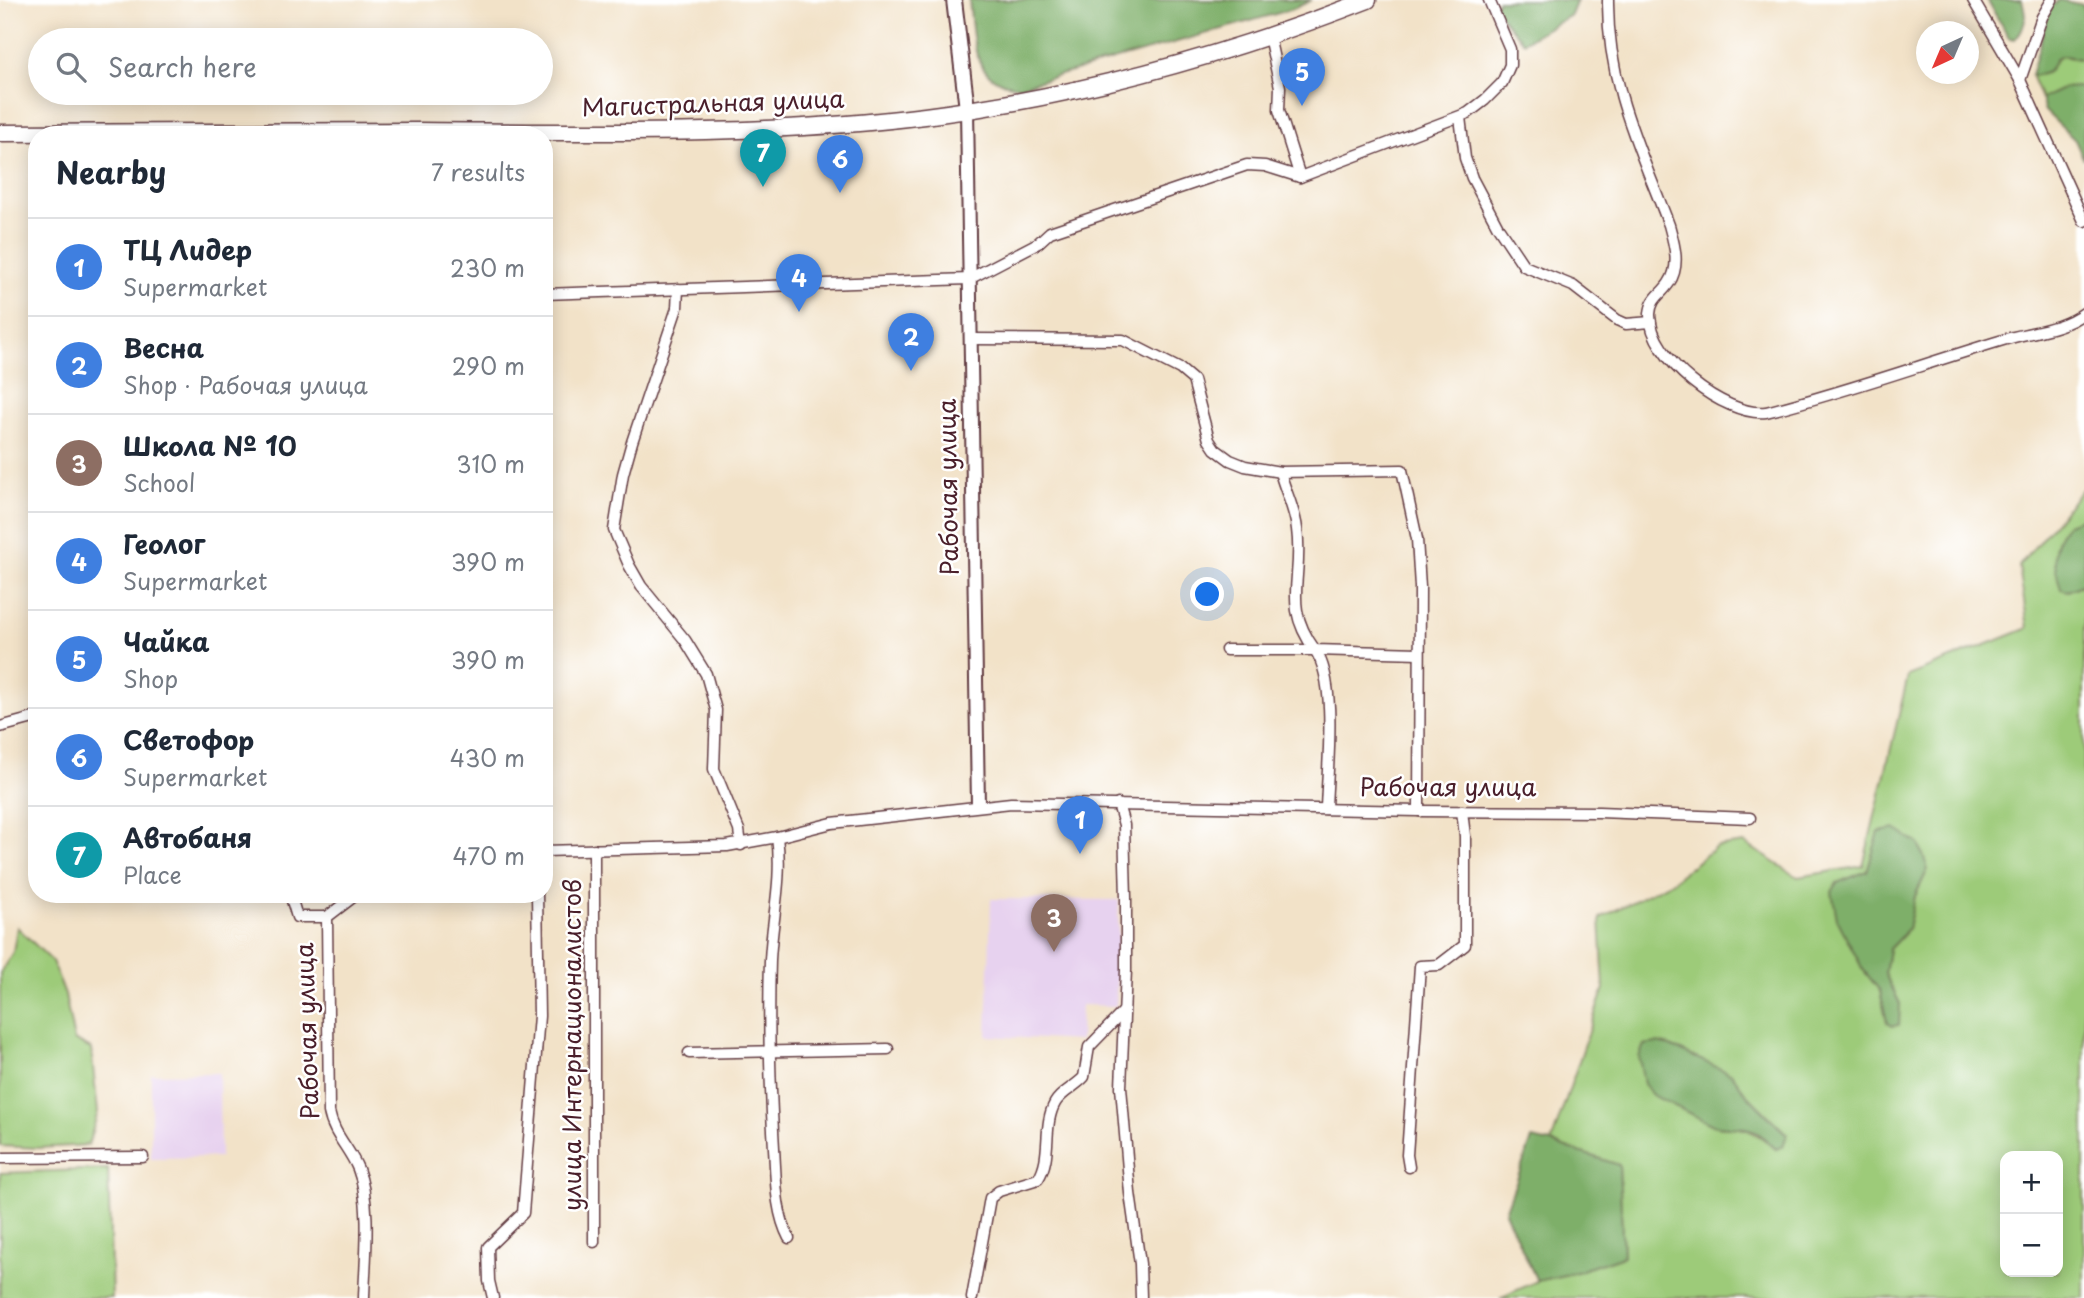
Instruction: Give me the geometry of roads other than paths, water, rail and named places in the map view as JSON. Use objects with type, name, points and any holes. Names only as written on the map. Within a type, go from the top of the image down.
[{"type":"main road","name":"Рабочая улица","points":[[954,0],[967,109]]},
{"type":"main road","name":"Магистральная улица","points":[[553,131],[741,129],[854,123],[967,109],[1053,94],[1132,76],[1269,36],[1368,0]]},
{"type":"main road","name":"Магистральная улица","points":[[0,133],[28,133]]},
{"type":"street","points":[[553,294],[969,279],[1038,243],[1051,232],[1247,165],[1265,166],[1300,177],[1460,117],[1485,100],[1502,83],[1510,65],[1510,49],[1489,0]]},
{"type":"street","points":[[1608,0],[1618,89],[1674,244],[1674,274],[1671,282],[1652,304],[1651,322],[1663,352],[1680,372],[1730,405],[1754,414],[1827,397],[2003,340],[2068,322],[2084,313]]},
{"type":"street","points":[[1973,0],[2020,80],[2084,221]]},
{"type":"street","points":[[2020,80],[2042,17],[2052,0]]},
{"type":"street","points":[[1269,36],[1280,87],[1279,110],[1300,177]]},
{"type":"street","name":"Рабочая улица","points":[[967,109],[978,805]]},
{"type":"street","points":[[1460,117],[1465,158],[1472,178],[1498,227],[1524,266],[1573,286],[1617,320],[1637,324],[1651,322]]},
{"type":"street","points":[[678,289],[677,308],[623,474],[614,530],[641,586],[685,640],[706,674],[716,710],[714,769],[739,830],[741,845]]},
{"type":"street","points":[[970,339],[1123,340],[1180,369],[1194,380],[1209,440],[1222,456],[1245,466],[1280,472],[1402,470],[1417,539],[1419,811]]},
{"type":"street","points":[[1280,472],[1298,531],[1296,614],[1305,637],[1324,666],[1327,683],[1329,746],[1325,809]]},
{"type":"street","points":[[1226,650],[1419,653]]},
{"type":"street","points":[[0,727],[28,719]]},
{"type":"street","name":"Рабочая улица","points":[[553,851],[741,845],[832,823],[978,805],[1035,803],[1600,812],[1750,818]]},
{"type":"street","points":[[1118,804],[1124,825],[1126,970],[1121,1087],[1130,1193],[1140,1264],[1141,1298]]},
{"type":"street","points":[[1409,1167],[1407,1155],[1420,966],[1439,965],[1465,945],[1465,835],[1462,811]]},
{"type":"street","points":[[777,837],[780,866],[770,957],[768,1052],[777,1197],[783,1227],[789,1238]]},
{"type":"street","name":"улица Интернационалистов","points":[[594,849],[594,1242]]},
{"type":"street","points":[[293,903],[297,917],[327,917]]},
{"type":"street","name":"Рабочая улица","points":[[345,903],[327,917],[329,1112],[333,1128],[358,1168],[365,1193],[364,1298]]},
{"type":"street","points":[[493,1298],[489,1281],[488,1247],[523,1213],[539,1016],[537,903]]},
{"type":"street","points":[[972,1298],[990,1198],[999,1191],[1038,1179],[1045,1164],[1052,1110],[1057,1100],[1084,1077],[1089,1047],[1124,1011]]},
{"type":"street","points":[[689,1053],[888,1049]]},
{"type":"street","points":[[0,1158],[143,1157]]},
{"type":"place","name":"Чайка","points":[[1302,106]]},
{"type":"place","name":"Автобаня","points":[[763,187]]},
{"type":"place","name":"Светофор","points":[[840,193]]},
{"type":"place","name":"Геолог","points":[[799,312]]},
{"type":"place","name":"Весна","points":[[911,371]]},
{"type":"place","name":"ТЦ Лидер","points":[[1080,854]]},
{"type":"place","name":"Школа № 10","points":[[1054,952]]}]
